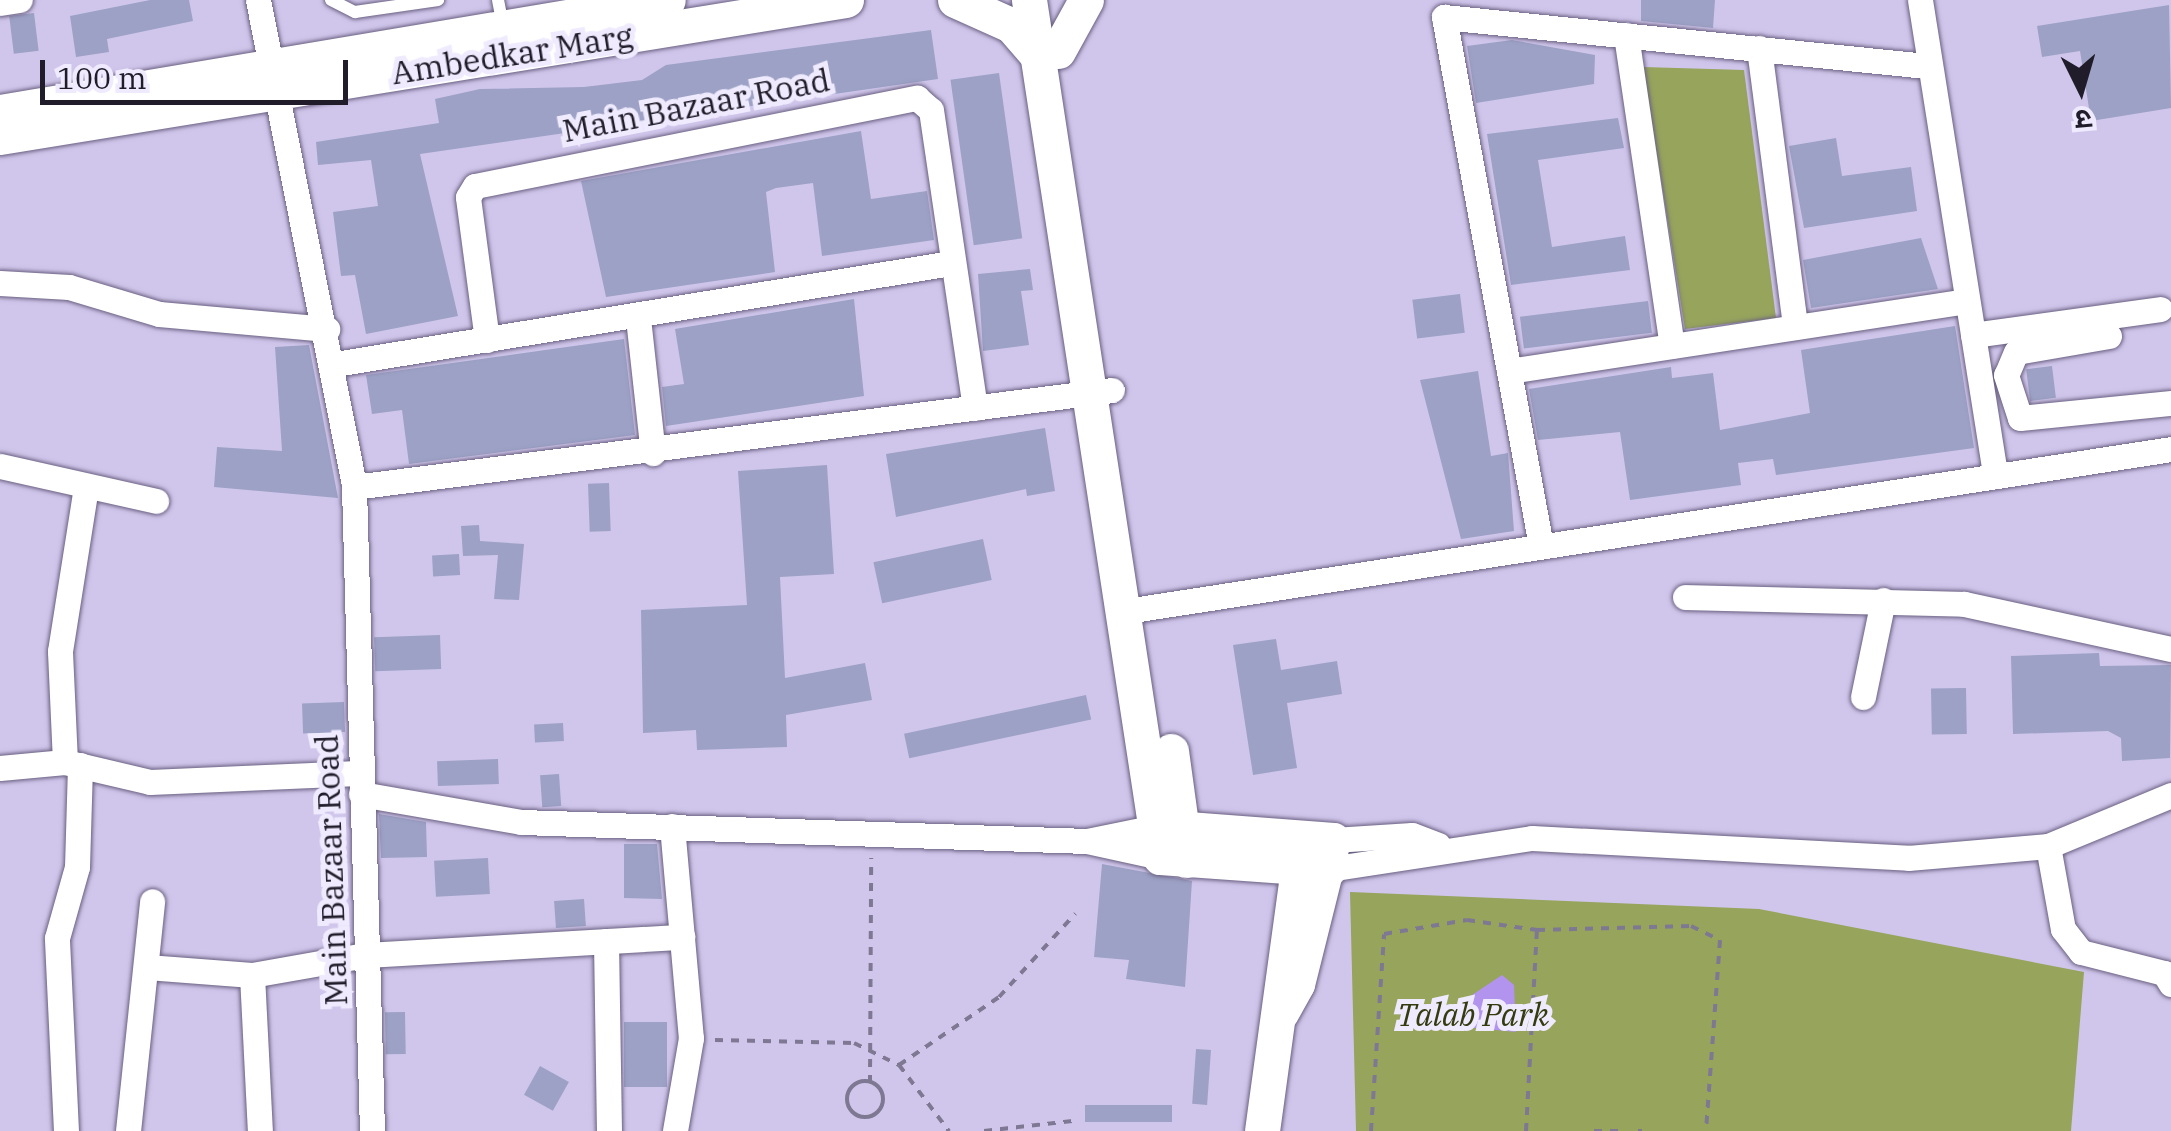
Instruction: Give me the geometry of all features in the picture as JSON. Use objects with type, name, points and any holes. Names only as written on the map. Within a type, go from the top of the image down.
[{"type":"street","points":[[0,3],[20,0]]},
{"type":"street","name":"Main Bazaar Road","points":[[258,0],[272,80],[328,328],[354,488],[372,1131]]},
{"type":"street","name":"Ambedkar Marg","points":[[0,137],[272,80],[501,14],[668,0]]},
{"type":"street","name":"Ambedkar Marg","points":[[0,112],[272,80],[846,0]]},
{"type":"street","points":[[955,0],[1012,25],[1048,53]]},
{"type":"street","points":[[1029,0],[1048,53],[1171,843]]},
{"type":"street","points":[[1048,53],[1050,0]]},
{"type":"street","points":[[1048,53],[1086,0]]},
{"type":"street","points":[[1920,0],[1995,476]]},
{"type":"street","points":[[1541,546],[1444,17],[1930,66]]},
{"type":"street","points":[[1626,35],[1672,346]]},
{"type":"street","points":[[1760,48],[1795,327]]},
{"type":"street","name":"Main Bazaar Road","points":[[487,340],[468,197],[475,186],[899,97],[931,110],[975,408]]},
{"type":"street","points":[[335,364],[638,318],[952,263]]},
{"type":"street","points":[[0,283],[69,288],[158,314],[328,328]]},
{"type":"street","points":[[1509,370],[1967,301]]},
{"type":"street","points":[[1973,335],[2160,309]]},
{"type":"street","points":[[638,318],[653,453]]},
{"type":"street","points":[[2109,336],[2016,352],[2006,376],[2020,418],[2171,404]]},
{"type":"street","points":[[354,488],[653,453],[1101,391]]},
{"type":"street","points":[[2090,414],[2097,460]]},
{"type":"street","points":[[1137,609],[2171,449]]},
{"type":"street","points":[[0,466],[156,501]]},
{"type":"street","points":[[66,1131],[57,938],[77,867],[72,764],[60,651],[86,487]]},
{"type":"street","points":[[1685,596],[1964,604],[2171,649]]},
{"type":"street","points":[[1863,697],[1883,600]]},
{"type":"street","points":[[0,768],[72,764],[150,782],[360,784],[521,822],[874,830],[1171,843],[1315,854],[1412,835],[1438,846],[1532,838],[1908,858],[2048,846],[2171,795]]},
{"type":"street","points":[[672,826],[691,1038],[675,1131]]},
{"type":"street","points":[[2048,846],[2064,929],[2080,952],[2169,977]]},
{"type":"street","points":[[1262,1131],[1281,1013],[1315,854]]},
{"type":"street","points":[[128,1131],[152,901]]},
{"type":"street","points":[[147,966],[252,975],[366,955],[682,936]]},
{"type":"street","points":[[606,941],[609,1131]]},
{"type":"street","points":[[252,975],[260,1131]]},
{"type":"lane","points":[[331,0],[355,12],[438,0]]},
{"type":"path","points":[[870,1082],[850,1087],[852,1113],[879,1111],[883,1095],[870,1082],[868,1050],[874,830]]},
{"type":"path","points":[[899,1065],[987,1008],[1075,914]]},
{"type":"path","points":[[1371,1131],[1384,934],[1466,920],[1537,930],[1691,926],[1720,940],[1706,1131]]},
{"type":"path","points":[[1526,1131],[1537,930]]},
{"type":"path","points":[[691,1038],[868,1050],[899,1065],[949,1131]]},
{"type":"path","points":[[984,1131],[1072,1121]]},
{"type":"path","points":[[1594,1131],[1621,1131]]},
{"type":"green space","points":[[1643,67],[1744,70],[1776,318],[1685,329]]},
{"type":"green space","name":"Talab Park","points":[[1350,892],[1759,909],[2084,972],[2071,1131],[1356,1131]]},
{"type":"shaded area","points":[[1502,975],[1514,985],[1516,1032],[1466,1027],[1469,997]]},
{"type":"building","points":[[150,0],[189,0],[193,21],[107,39],[109,52],[76,57],[70,16]]},
{"type":"building","points":[[1641,0],[1715,0],[1713,28],[1641,21]]},
{"type":"building","points":[[2169,5],[2171,108],[2091,121],[2080,51],[2042,57],[2037,26]]},
{"type":"building","points":[[34,13],[39,51],[14,54],[9,16]]},
{"type":"building","points":[[931,30],[938,79],[420,154],[458,316],[366,334],[355,275],[341,276],[333,212],[378,206],[371,160],[318,165],[316,142],[439,123],[435,99],[480,89],[584,87],[642,80],[666,65]]},
{"type":"building","points":[[1512,40],[1595,55],[1594,84],[1476,103],[1467,46]]},
{"type":"building","points":[[999,73],[1022,238],[974,245],[950,80]]},
{"type":"building","points":[[1618,118],[1624,148],[1538,160],[1552,247],[1625,236],[1630,270],[1511,285],[1487,134]]},
{"type":"building","points":[[861,131],[871,199],[927,191],[934,240],[822,256],[813,183],[776,188],[766,192],[775,272],[606,297],[581,181]]},
{"type":"building","points":[[1836,138],[1842,176],[1911,167],[1917,211],[1804,228],[1789,146]]},
{"type":"building","points":[[1921,238],[1938,289],[1811,308],[1803,260]]},
{"type":"building","points":[[1030,269],[1033,290],[1021,291],[1029,345],[983,351],[978,274]]},
{"type":"building","points":[[1460,294],[1465,333],[1417,339],[1412,300]]},
{"type":"building","points":[[854,299],[864,396],[666,426],[662,387],[684,384],[675,329]]},
{"type":"building","points":[[1648,301],[1652,333],[1524,348],[1520,317]]},
{"type":"building","points":[[1955,326],[1974,448],[1776,475],[1773,459],[1738,463],[1741,485],[1630,500],[1620,432],[1538,440],[1529,389],[1671,367],[1672,378],[1713,373],[1720,430],[1810,413],[1801,350]]},
{"type":"building","points":[[624,339],[635,435],[409,464],[402,410],[372,414],[366,375]]},
{"type":"building","points":[[309,345],[338,498],[214,487],[217,447],[282,451],[275,347]]},
{"type":"building","points":[[2052,366],[2056,398],[2030,401],[2026,369]]},
{"type":"building","points":[[1478,371],[1491,456],[1508,453],[1514,531],[1461,539],[1420,380]]},
{"type":"building","points":[[1045,428],[1055,491],[1027,496],[1026,489],[896,517],[886,454]]},
{"type":"building","points":[[827,465],[834,574],[780,577],[785,678],[865,663],[872,700],[786,715],[787,747],[697,750],[696,730],[643,733],[641,610],[747,605],[738,471]]},
{"type":"building","points":[[609,483],[611,531],[590,532],[588,484]]},
{"type":"building","points":[[479,525],[480,541],[524,544],[519,600],[494,599],[498,555],[463,556],[461,526]]},
{"type":"building","points":[[983,539],[992,580],[882,603],[873,562]]},
{"type":"building","points":[[459,554],[460,575],[433,576],[432,555]]},
{"type":"building","points":[[440,635],[441,669],[375,671],[374,637]]},
{"type":"building","points":[[1276,639],[1281,670],[1337,661],[1342,694],[1287,703],[1297,768],[1253,775],[1233,645]]},
{"type":"building","points":[[2099,653],[2100,666],[2171,665],[2170,758],[2122,761],[2121,738],[2108,731],[2013,734],[2011,656]]},
{"type":"building","points":[[1966,688],[1967,734],[1932,735],[1931,689]]},
{"type":"building","points":[[1086,695],[1091,719],[909,758],[904,734]]},
{"type":"building","points":[[344,702],[345,732],[303,733],[302,703]]},
{"type":"building","points":[[563,723],[564,741],[535,742],[534,725]]},
{"type":"building","points":[[498,759],[499,784],[438,786],[437,761]]},
{"type":"building","points":[[559,774],[561,806],[542,807],[540,775]]},
{"type":"building","points":[[379,814],[426,822],[427,857],[381,858]]},
{"type":"building","points":[[624,844],[657,844],[662,899],[624,898]]},
{"type":"building","points":[[488,858],[490,894],[436,897],[434,861]]},
{"type":"building","points":[[1102,864],[1192,881],[1185,987],[1126,979],[1129,960],[1094,957]]},
{"type":"building","points":[[584,899],[586,926],[556,928],[554,901]]},
{"type":"building","points":[[385,1012],[405,1012],[406,1054],[386,1054]]},
{"type":"building","points":[[624,1022],[667,1022],[667,1087],[624,1087]]},
{"type":"building","points":[[1196,1049],[1211,1050],[1207,1105],[1192,1104]]},
{"type":"building","points":[[540,1066],[569,1082],[553,1111],[524,1095]]},
{"type":"building","points":[[1085,1105],[1172,1105],[1172,1122],[1085,1122]]}]
